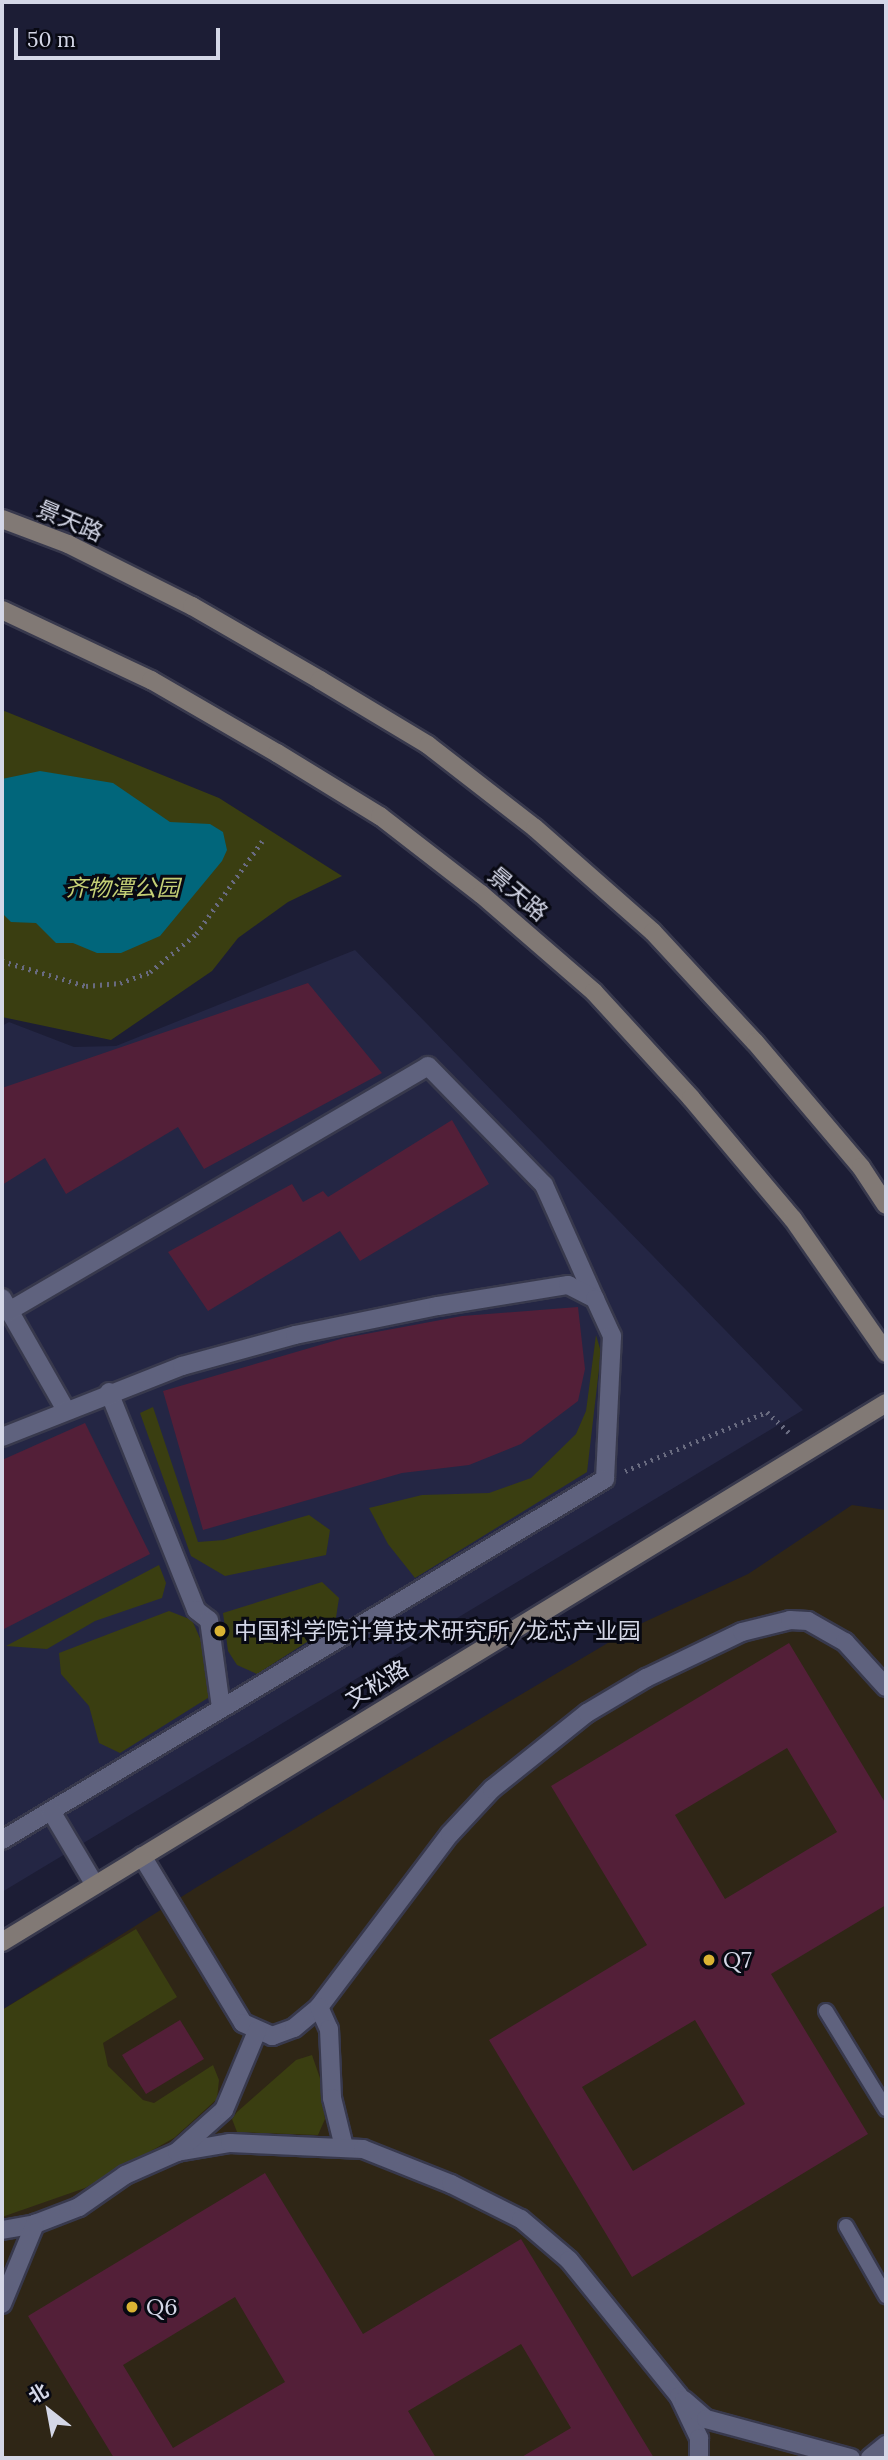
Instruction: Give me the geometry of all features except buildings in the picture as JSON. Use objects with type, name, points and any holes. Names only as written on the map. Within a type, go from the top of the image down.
[{"type":"street","name":"景天路","points":[[2,519],[68,544],[192,606],[428,746],[503,803],[653,932],[764,1052],[861,1167],[886,1205]]},
{"type":"street","name":"景天路","points":[[2,610],[151,680],[276,753],[380,816],[481,894],[594,992],[691,1098],[793,1219],[886,1353]]},
{"type":"street","points":[[2,1840],[605,1479],[612,1336],[544,1185],[428,1066],[5,1304],[66,1410]]},
{"type":"street","points":[[2,1437],[109,1392],[183,1366],[368,1318],[568,1285],[595,1299]]},
{"type":"street","points":[[109,1392],[196,1610],[209,1620],[221,1708]]},
{"type":"street","name":"文松路","points":[[2,1942],[886,1403]]},
{"type":"street","points":[[142,1856],[243,2023],[272,2036],[294,2028],[319,2007],[450,1834],[492,1789],[587,1713],[646,1678],[742,1632],[790,1620],[826,1629],[845,1642],[886,1687]]},
{"type":"street","points":[[51,1811],[95,1885]]},
{"type":"street","points":[[319,2007],[329,2029],[332,2098],[344,2147]]},
{"type":"street","points":[[177,2152],[223,2110],[257,2031]]},
{"type":"street","points":[[2,2230],[35,2224],[79,2207],[125,2175],[177,2152],[230,2143],[363,2149],[451,2184],[521,2219],[569,2260],[679,2396],[706,2419],[851,2458]]},
{"type":"street","points":[[2,2304],[35,2224]]},
{"type":"street","points":[[679,2396],[699,2438],[699,2458]]},
{"type":"street","points":[[870,2458],[886,2445]]},
{"type":"lane","points":[[826,2011],[886,2109]]},
{"type":"lane","points":[[846,2226],[886,2296]]},
{"type":"path","points":[[2,961],[86,986],[111,985],[150,972],[196,934],[262,841]]},
{"type":"path","points":[[605,1479],[767,1412],[809,1450]]},
{"type":"shaded area","points":[[40,771],[113,783],[170,822],[210,824],[223,832],[227,850],[222,861],[160,936],[121,953],[97,953],[73,943],[56,943],[36,923],[11,922],[2,913],[2,779]]},
{"type":"shaded area","name":"中国科学院计算技术研究所/龙芯产业园","points":[[355,950],[803,1410],[2,1892],[2,1026],[9,1022],[74,1047],[116,1046]]},
{"type":"shaded area","points":[[852,1505],[886,1510],[886,2458],[2,2458],[2,2010],[197,1887],[638,1625],[748,1574]]},
{"type":"green space","name":"齐物潭公园","points":[[2,710],[219,798],[342,876],[288,902],[238,938],[212,971],[111,1040],[2,1017]]},
{"type":"green space","points":[[596,1335],[601,1352],[587,1472],[415,1578],[388,1544],[369,1508],[422,1495],[489,1493],[531,1478],[576,1434],[586,1411]]},
{"type":"green space","points":[[153,1407],[198,1542],[224,1540],[309,1515],[330,1530],[326,1555],[225,1576],[191,1556],[140,1413]]},
{"type":"green space","points":[[159,1565],[166,1583],[162,1598],[95,1621],[47,1649],[6,1646]]},
{"type":"green space","points":[[322,1582],[339,1598],[335,1624],[257,1674],[237,1665],[228,1651],[223,1613]]},
{"type":"green space","points":[[169,1611],[192,1620],[213,1668],[211,1696],[120,1753],[99,1743],[89,1706],[61,1674],[59,1653]]},
{"type":"green space","points":[[136,1929],[177,1997],[103,2043],[108,2066],[143,2100],[154,2103],[213,2065],[219,2080],[217,2099],[174,2138],[85,2188],[2,2217],[2,2010]]},
{"type":"green space","points":[[312,2055],[321,2081],[325,2119],[318,2135],[237,2132],[232,2119],[237,2112],[296,2060]]},
{"type":"place","name":"中国科学院计算技术研究所/龙芯产业园","points":[[220,1631]]},
{"type":"place","name":"Q7","points":[[709,1960]]},
{"type":"place","name":"Q6","points":[[132,2307]]}]
